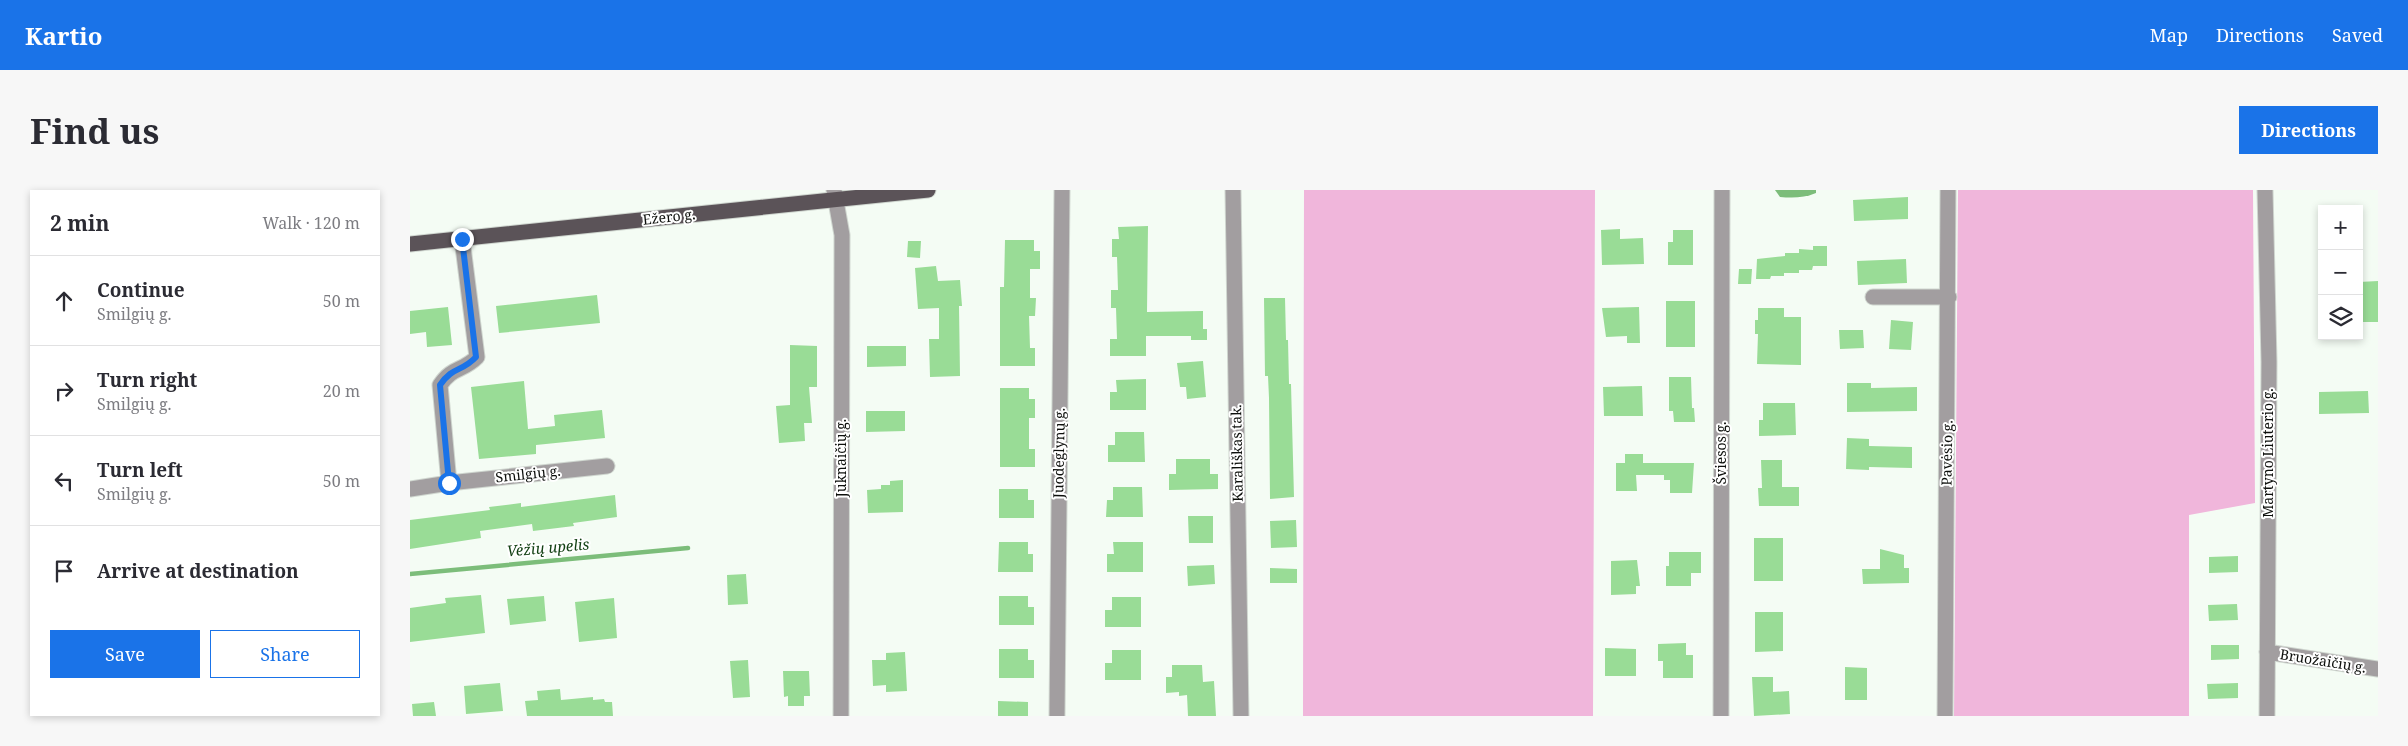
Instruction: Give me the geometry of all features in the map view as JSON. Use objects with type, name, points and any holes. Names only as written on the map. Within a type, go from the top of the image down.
[{"type":"main road","name":"Ežero g.","points":[[410,244],[835,195],[928,190]]},
{"type":"street","name":"Juodeglynų g.","points":[[1057,716],[1062,190]]},
{"type":"street","name":"Karališkas tak.","points":[[1233,190],[1241,716]]},
{"type":"street","name":"Šviesos g.","points":[[1721,716],[1722,190]]},
{"type":"street","name":"Pavėsio g.","points":[[1945,716],[1949,297],[1948,190]]},
{"type":"street","name":"Martyno Liuterio g.","points":[[2265,190],[2269,362],[2267,716]]},
{"type":"street","name":"Juknaičių g.","points":[[835,195],[842,235],[840,716]]},
{"type":"street","points":[[449,483],[440,385],[448,373],[468,366],[476,357],[462,239]]},
{"type":"street","points":[[1873,297],[1949,297]]},
{"type":"street","name":"Smilgių g.","points":[[410,490],[449,483],[606,466]]},
{"type":"street","name":"Bruožaičių g.","points":[[2267,652],[2378,669]]},
{"type":"shaded area","points":[[1304,190],[1595,190],[1593,716],[1303,716]]},
{"type":"shaded area","points":[[1775,190],[1816,190],[1816,193],[1798,197],[1780,197]]},
{"type":"shaded area","points":[[1958,190],[2253,190],[2255,503],[2189,515],[2189,716],[1954,716]]},
{"type":"building","points":[[1908,197],[1908,219],[1854,221],[1853,200]]},
{"type":"building","points":[[1148,226],[1147,312],[1203,311],[1203,329],[1207,329],[1207,340],[1191,340],[1191,336],[1146,336],[1146,356],[1110,356],[1110,339],[1117,339],[1116,308],[1111,308],[1111,290],[1118,290],[1117,257],[1112,257],[1112,239],[1119,239],[1118,227]]},
{"type":"building","points":[[1620,229],[1620,239],[1643,238],[1644,264],[1602,265],[1601,230]]},
{"type":"building","points":[[1673,230],[1693,230],[1693,265],[1668,265],[1668,242],[1673,242]]},
{"type":"building","points":[[1005,240],[1034,240],[1034,251],[1040,251],[1040,269],[1030,269],[1030,298],[1036,298],[1035,316],[1029,316],[1030,348],[1035,348],[1035,366],[1000,366],[1000,287],[1004,287]]},
{"type":"building","points":[[908,241],[921,241],[920,258],[907,257]]},
{"type":"building","points":[[1813,246],[1827,246],[1827,266],[1813,266],[1812,270],[1799,270],[1799,273],[1784,273],[1784,276],[1771,276],[1770,279],[1756,279],[1757,259],[1785,256],[1785,253],[1799,253],[1799,249],[1813,250]]},
{"type":"building","points":[[1906,259],[1907,283],[1858,285],[1857,261]]},
{"type":"building","points":[[936,266],[938,281],[960,280],[962,306],[959,306],[960,376],[930,377],[929,339],[939,339],[939,308],[918,309],[915,268]]},
{"type":"building","points":[[1739,269],[1752,269],[1751,284],[1738,284]]},
{"type":"building","points":[[2378,281],[2378,322],[2363,322],[2363,282]]},
{"type":"building","points":[[597,295],[600,323],[499,333],[496,306]]},
{"type":"building","points":[[1264,298],[1285,298],[1289,384],[1291,384],[1294,497],[1270,499],[1269,398],[1268,376],[1265,376]]},
{"type":"building","points":[[1666,301],[1695,301],[1695,347],[1666,347]]},
{"type":"building","points":[[448,307],[452,345],[427,347],[426,332],[410,334],[410,311]]},
{"type":"building","points":[[1639,307],[1640,343],[1627,343],[1627,336],[1606,337],[1602,308]]},
{"type":"building","points":[[1758,308],[1784,308],[1784,317],[1801,317],[1801,365],[1757,364],[1758,334],[1755,334],[1755,320],[1758,320]]},
{"type":"building","points":[[1891,320],[1913,322],[1911,350],[1889,349]]},
{"type":"building","points":[[1839,330],[1863,330],[1864,348],[1840,349]]},
{"type":"building","points":[[790,345],[817,346],[817,387],[809,387],[812,423],[804,423],[805,441],[779,443],[776,406],[790,405]]},
{"type":"building","points":[[867,346],[906,346],[906,366],[867,367]]},
{"type":"building","points":[[1203,361],[1206,397],[1187,399],[1186,387],[1180,387],[1177,363]]},
{"type":"building","points":[[1669,377],[1691,377],[1692,408],[1694,408],[1695,422],[1674,422],[1673,411],[1669,411]]},
{"type":"building","points":[[1146,379],[1146,410],[1110,410],[1110,392],[1117,392],[1116,380]]},
{"type":"building","points":[[524,381],[528,429],[555,426],[554,415],[602,410],[605,438],[536,445],[536,454],[479,459],[471,387]]},
{"type":"building","points":[[1847,383],[1871,383],[1871,388],[1917,387],[1917,411],[1847,412]]},
{"type":"building","points":[[1642,386],[1643,416],[1604,416],[1603,387]]},
{"type":"building","points":[[1000,388],[1029,388],[1029,399],[1035,399],[1035,418],[1029,418],[1029,449],[1035,449],[1035,467],[1000,467]]},
{"type":"building","points":[[2368,391],[2369,413],[2319,414],[2319,392]]},
{"type":"building","points":[[1763,403],[1795,403],[1796,435],[1759,436],[1759,420],[1763,420]]},
{"type":"building","points":[[866,411],[905,411],[905,431],[866,432]]},
{"type":"building","points":[[1115,432],[1144,432],[1145,462],[1108,462],[1108,445],[1115,445]]},
{"type":"building","points":[[1847,438],[1869,439],[1869,446],[1912,447],[1912,468],[1869,467],[1869,470],[1846,469]]},
{"type":"building","points":[[1625,454],[1643,454],[1643,463],[1694,463],[1692,493],[1670,493],[1670,480],[1664,480],[1664,475],[1636,475],[1637,491],[1616,491],[1616,463],[1625,463]]},
{"type":"building","points":[[1176,459],[1210,459],[1210,474],[1218,474],[1218,489],[1169,490],[1169,474],[1176,474]]},
{"type":"building","points":[[1761,460],[1782,460],[1782,487],[1799,487],[1799,506],[1759,506],[1758,488],[1762,488]]},
{"type":"building","points":[[903,480],[903,512],[868,513],[867,490],[881,489],[881,485],[890,485],[890,481]]},
{"type":"building","points":[[1113,487],[1142,487],[1143,517],[1106,517],[1107,500],[1113,500]]},
{"type":"building","points":[[999,489],[1028,489],[1028,500],[1034,500],[1034,518],[999,518]]},
{"type":"building","points":[[615,495],[617,517],[573,523],[574,526],[533,531],[532,524],[480,531],[481,538],[410,549],[410,520],[490,510],[489,507],[521,503],[521,507]]},
{"type":"building","points":[[1188,516],[1213,516],[1213,543],[1189,543]]},
{"type":"building","points":[[1296,520],[1297,547],[1271,548],[1270,521]]},
{"type":"building","points":[[1754,538],[1783,538],[1783,581],[1754,581]]},
{"type":"building","points":[[999,542],[1028,542],[1028,554],[1033,554],[1033,572],[998,572]]},
{"type":"building","points":[[1113,542],[1143,542],[1143,572],[1107,572],[1107,554],[1114,554]]},
{"type":"building","points":[[1880,549],[1904,555],[1904,568],[1909,568],[1909,583],[1863,584],[1862,569],[1880,569]]},
{"type":"building","points":[[1669,552],[1701,552],[1701,573],[1691,573],[1691,586],[1666,586],[1666,566],[1669,566]]},
{"type":"building","points":[[2238,556],[2238,572],[2209,573],[2209,557]]},
{"type":"building","points":[[1637,560],[1640,586],[1636,586],[1636,594],[1611,595],[1611,561]]},
{"type":"building","points":[[1214,565],[1215,584],[1188,586],[1187,566]]},
{"type":"building","points":[[1270,568],[1297,569],[1297,583],[1270,583]]},
{"type":"building","points":[[746,574],[748,604],[728,605],[727,575]]},
{"type":"building","points":[[481,595],[485,633],[410,642],[410,608],[446,603],[445,598]]},
{"type":"building","points":[[544,596],[546,621],[510,625],[507,599]]},
{"type":"building","points":[[999,596],[1028,596],[1028,607],[1034,607],[1034,625],[999,625]]},
{"type":"building","points":[[1112,597],[1141,597],[1141,627],[1105,627],[1105,610],[1112,610]]},
{"type":"building","points":[[614,598],[617,638],[579,642],[575,602]]},
{"type":"building","points":[[2237,604],[2238,620],[2209,621],[2208,605]]},
{"type":"building","points":[[1755,612],[1783,612],[1783,651],[1755,652]]},
{"type":"building","points":[[1686,643],[1686,655],[1693,655],[1693,678],[1663,678],[1663,661],[1658,661],[1658,644]]},
{"type":"building","points":[[2211,645],[2239,645],[2239,659],[2211,660]]},
{"type":"building","points":[[1605,648],[1636,649],[1636,676],[1605,676]]},
{"type":"building","points":[[999,649],[1028,649],[1028,660],[1034,660],[1034,678],[999,678]]},
{"type":"building","points":[[1112,650],[1141,650],[1141,680],[1105,680],[1105,663],[1112,663]]},
{"type":"building","points":[[905,652],[907,691],[886,692],[886,685],[873,686],[872,660],[886,660],[886,653]]},
{"type":"building","points":[[748,660],[750,697],[733,698],[730,661]]},
{"type":"building","points":[[1172,665],[1202,665],[1203,682],[1214,681],[1216,716],[1188,716],[1187,695],[1179,696],[1179,692],[1166,693],[1166,677],[1172,677]]},
{"type":"building","points":[[1845,667],[1867,668],[1867,700],[1845,700]]},
{"type":"building","points":[[783,671],[809,671],[810,696],[804,696],[804,706],[788,706],[788,696],[784,697]]},
{"type":"building","points":[[1752,677],[1773,677],[1773,692],[1789,691],[1790,714],[1754,716]]},
{"type":"building","points":[[500,683],[503,711],[466,714],[464,686]]},
{"type":"building","points":[[2238,683],[2238,698],[2208,699],[2207,684]]},
{"type":"building","points":[[560,689],[561,700],[593,697],[593,700],[604,699],[605,702],[612,702],[613,716],[527,716],[525,701],[538,700],[537,691]]},
{"type":"building","points":[[998,701],[1028,702],[1028,716],[998,716]]},
{"type":"building","points":[[434,702],[436,716],[413,716],[412,704]]},
{"type":"waterway","name":"Vėžių upelis","points":[[410,574],[688,548]]},
{"type":"route","points":[[449,483],[440,385],[448,373],[468,366],[476,357],[462,239]]}]
